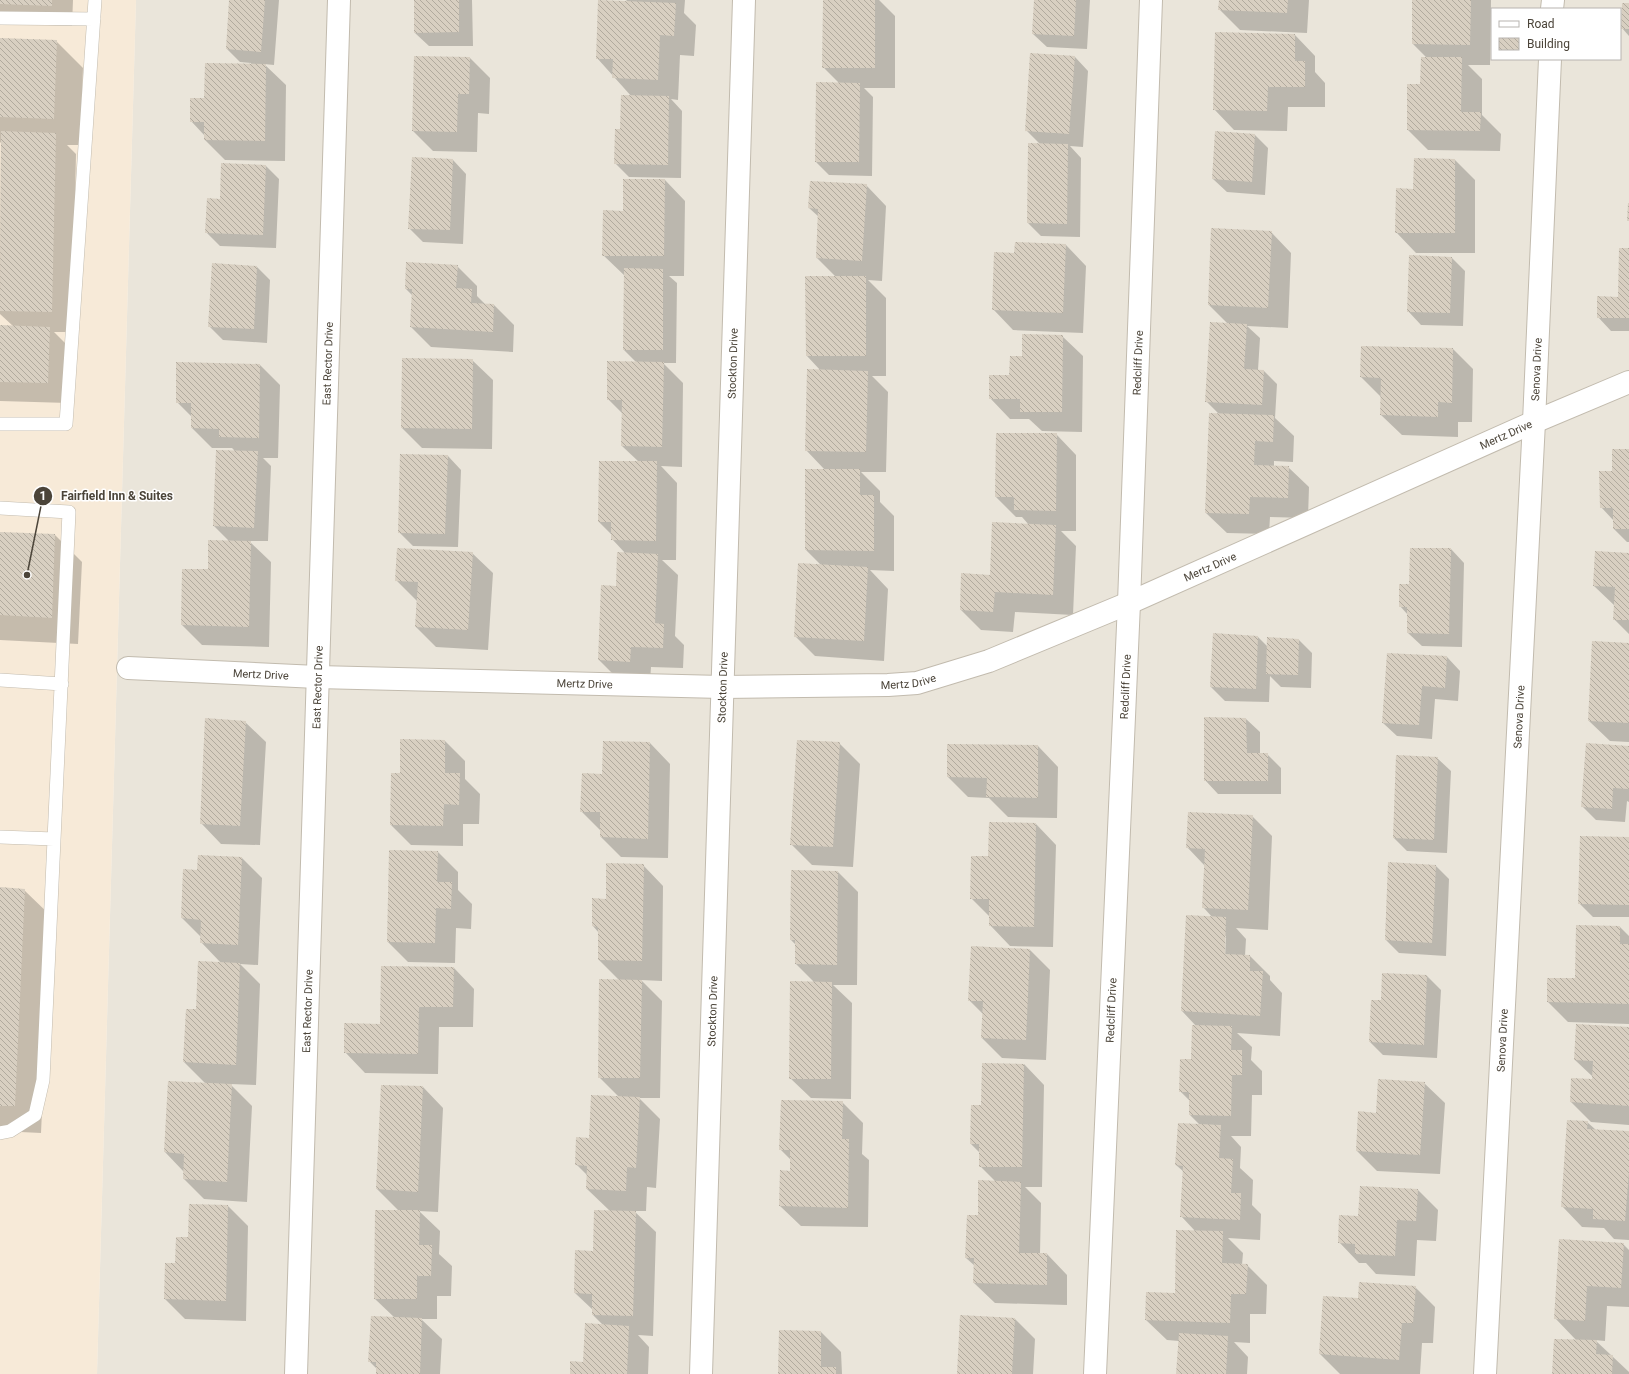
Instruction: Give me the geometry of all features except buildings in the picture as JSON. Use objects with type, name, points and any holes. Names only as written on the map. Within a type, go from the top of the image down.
[{"type":"street","name":"East Rector Drive","points":[[296,1374],[339,0]]},
{"type":"street","name":"Stockton Drive","points":[[700,1374],[744,0]]},
{"type":"street","name":"Redcliff Drive","points":[[1095,1374],[1129,604],[1151,0]]},
{"type":"street","name":"Senova Drive","points":[[1485,1374],[1534,422],[1550,60]]},
{"type":"street","name":"Mertz Drive","points":[[128,668],[317,677],[722,687],[888,685],[917,683],[989,661],[1129,604],[1534,422],[1629,382]]},
{"type":"lane","points":[[0,424],[66,424],[95,0]]},
{"type":"lane","points":[[0,18],[94,19]]},
{"type":"lane","points":[[0,508],[69,512],[43,1080],[35,1115],[10,1131],[0,1133]]},
{"type":"lane","points":[[0,680],[62,684]]},
{"type":"lane","points":[[0,837],[54,839]]},
{"type":"shaded area","points":[[0,0],[136,0],[97,1374],[0,1374]]},
{"type":"shaded area","points":[[136,0],[1629,0],[1629,1374],[97,1374]]},
{"type":"place","name":"Fairfield Inn & Suites","points":[[27,575]]}]
